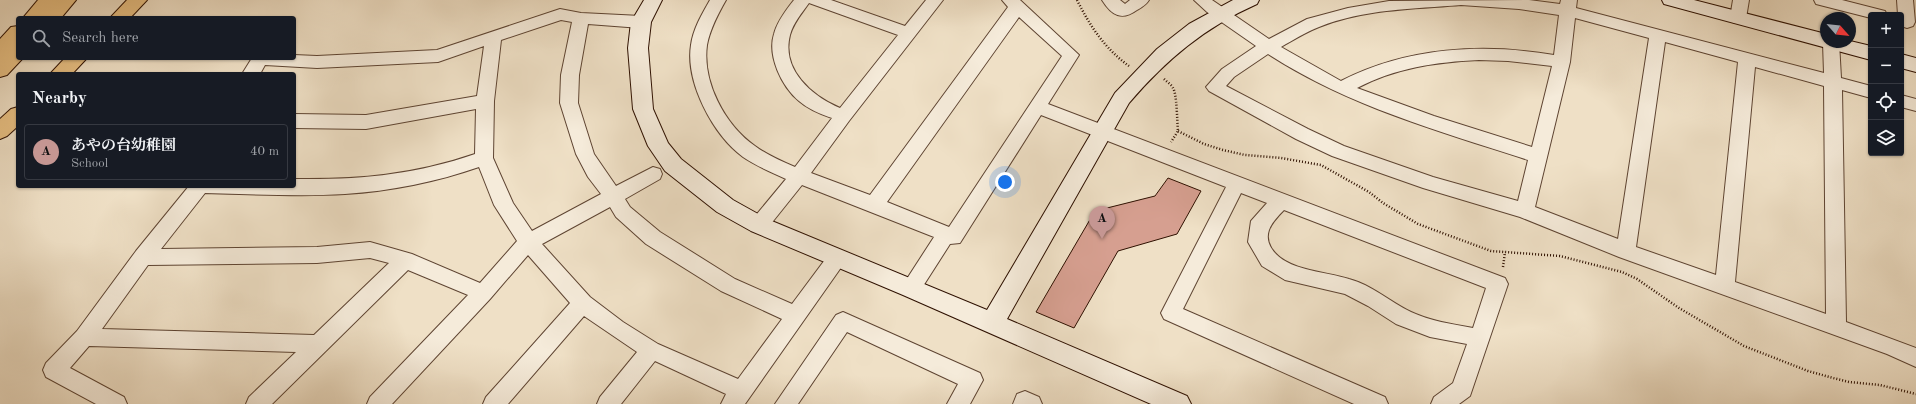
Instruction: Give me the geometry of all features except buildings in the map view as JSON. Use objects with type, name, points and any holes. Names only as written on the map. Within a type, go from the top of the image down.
[{"type":"highway","points":[[34,16],[49,0]]},
{"type":"highway","points":[[52,16],[67,0]]},
{"type":"highway","points":[[121,16],[138,0]]},
{"type":"highway","points":[[0,51],[16,34]]},
{"type":"highway","points":[[0,70],[16,53]]},
{"type":"highway","points":[[62,72],[75,60]]},
{"type":"highway","points":[[0,131],[16,116]]},
{"type":"street","points":[[653,0],[641,22],[638,48],[643,109],[659,146],[673,165],[725,206],[759,225],[911,288],[1178,404]]},
{"type":"street","points":[[718,0],[699,44],[698,60],[702,79],[710,102],[723,124],[748,150],[764,160],[799,176],[953,237],[1070,55],[1014,3],[874,205]]},
{"type":"street","points":[[803,0],[787,20],[781,36],[779,48],[786,68],[797,89],[802,94],[843,116]]},
{"type":"street","points":[[815,0],[908,33]]},
{"type":"street","points":[[759,225],[799,176],[843,116],[935,0]]},
{"type":"street","points":[[1110,0],[1124,12],[1141,0]]},
{"type":"street","points":[[1202,0],[1219,14],[1267,47],[1342,88],[1431,122],[1538,156]]},
{"type":"street","points":[[992,324],[1122,98],[1145,72],[1176,42],[1219,14],[1250,0]]},
{"type":"street","points":[[1868,91],[1658,34],[1569,5],[1519,4],[1461,0],[1389,6],[1348,13],[1313,23],[1267,47],[1228,73],[1215,87],[1302,134],[1338,151],[1430,183],[1525,211],[1626,251],[1894,348],[1916,358]]},
{"type":"street","points":[[1671,0],[1739,9],[1820,39]]},
{"type":"street","points":[[1822,0],[1868,12]]},
{"type":"street","points":[[1905,0],[1908,23]]},
{"type":"street","points":[[1525,211],[1562,62],[1569,5]]},
{"type":"street","points":[[279,60],[317,62],[438,56],[493,39],[560,14],[581,18],[641,22]]},
{"type":"street","points":[[581,18],[570,75],[569,103],[585,154],[595,172],[623,212],[653,238],[728,285],[795,315]]},
{"type":"street","points":[[1626,251],[1658,34]]},
{"type":"street","points":[[493,39],[485,101],[484,158],[497,185],[504,205],[528,242],[583,303],[616,328],[651,350],[737,398],[837,258]]},
{"type":"street","points":[[1829,48],[1833,82],[1836,327]]},
{"type":"street","points":[[1851,48],[1868,52]]},
{"type":"street","points":[[1342,88],[1356,79],[1390,67],[1443,57],[1485,54],[1517,55],[1562,62]]},
{"type":"street","points":[[1725,286],[1747,59]]},
{"type":"street","points":[[252,72],[259,60]]},
{"type":"street","points":[[1904,62],[1916,65]]},
{"type":"street","points":[[296,121],[366,122],[485,101]]},
{"type":"street","points":[[1904,102],[1916,105]]},
{"type":"street","points":[[1037,108],[1102,131],[1236,185],[1498,284],[1462,389],[1442,404]]},
{"type":"street","points":[[296,187],[368,186],[443,172],[484,158]]},
{"type":"street","points":[[378,404],[483,293],[528,242],[572,220],[653,174]]},
{"type":"street","points":[[1236,185],[1171,313],[1377,404]]},
{"type":"street","points":[[116,404],[54,370],[84,337],[142,257],[198,188]]},
{"type":"street","points":[[1280,202],[1261,221],[1258,242],[1269,260],[1292,274],[1349,287],[1375,300],[1403,318],[1430,328],[1479,338]]},
{"type":"street","points":[[911,288],[946,234]]},
{"type":"street","points":[[142,257],[317,255],[370,250],[406,260],[483,293]]},
{"type":"street","points":[[257,404],[406,260]]},
{"type":"street","points":[[494,404],[583,303]]},
{"type":"street","points":[[786,404],[843,322],[972,380],[958,404]]},
{"type":"street","points":[[84,337],[319,344]]},
{"type":"street","points":[[608,404],[651,350]]},
{"type":"street","points":[[1024,404],[1025,401],[1031,404]]},
{"type":"path","points":[[1077,0],[1086,20],[1110,51],[1173,87],[1176,96],[1175,109],[1178,131],[1204,144],[1245,155],[1281,158],[1321,165],[1369,192],[1401,214],[1425,227],[1491,251],[1560,256],[1622,272],[1637,279],[1679,308],[1721,334],[1744,346],[1787,363],[1833,378],[1849,382],[1880,385],[1916,394]]},
{"type":"place","name":"あやの台幼稚園","points":[[1102,239]]}]
